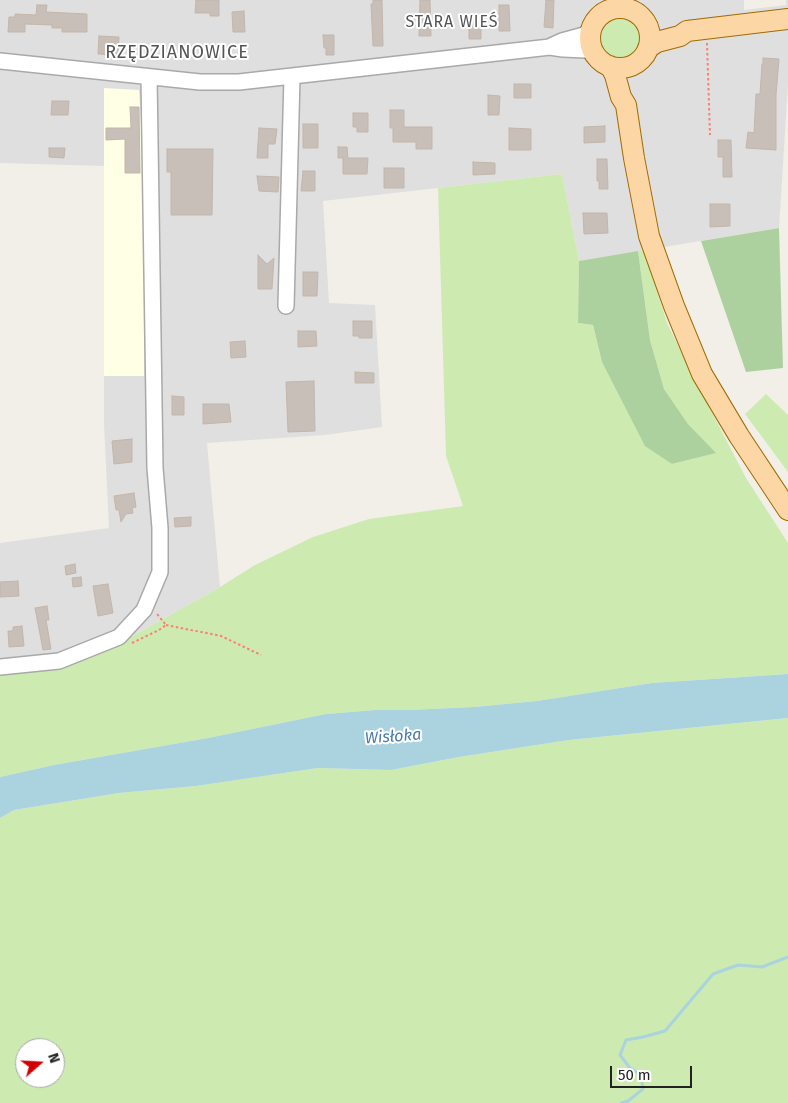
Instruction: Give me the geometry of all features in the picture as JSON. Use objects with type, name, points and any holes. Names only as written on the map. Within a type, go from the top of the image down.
[{"type":"main road","points":[[697,30],[655,27],[633,11],[617,9],[602,14],[591,42],[615,75],[621,97],[626,105],[649,236],[674,306],[702,374],[739,436],[788,510]]},
{"type":"main road","points":[[626,105],[629,96],[631,73],[648,48],[650,35],[633,11]]},
{"type":"main road","points":[[648,48],[657,42],[697,30],[788,19]]},
{"type":"main road","points":[[603,60],[623,68],[636,64]]},
{"type":"street","points":[[550,47],[562,41],[584,35],[602,14]]},
{"type":"street","points":[[0,60],[200,82],[239,82],[550,47],[586,50],[603,60]]},
{"type":"street","points":[[0,667],[59,661],[119,637],[144,610],[160,572],[160,528],[155,468],[150,77]]},
{"type":"street","points":[[286,306],[292,77]]},
{"type":"path","points":[[697,30],[710,135]]},
{"type":"path","points":[[166,625],[221,636],[261,655]]},
{"type":"shaded area","points":[[0,0],[744,0],[744,10],[786,5],[786,0],[788,0],[788,84],[779,228],[579,261],[562,174],[323,201],[329,303],[375,305],[382,427],[325,435],[207,443],[220,587],[118,644],[0,668],[0,543],[109,528],[104,424],[104,166],[0,163]]},
{"type":"shaded area","points":[[104,88],[139,90],[145,187],[144,376],[104,376]]},
{"type":"green space","points":[[616,16],[624,16],[636,22],[642,38],[636,54],[624,60],[616,60],[604,54],[598,42],[598,34],[604,22]]},
{"type":"green space","points":[[562,174],[579,261],[578,323],[593,325],[602,362],[672,464],[715,453],[688,424],[664,389],[650,340],[638,251],[644,250],[667,323],[694,378],[746,478],[788,543],[788,674],[652,683],[537,701],[474,707],[375,710],[326,714],[208,738],[54,765],[0,777],[0,668],[118,644],[220,587],[255,565],[313,537],[369,519],[463,506],[446,456],[438,188]]},
{"type":"green space","points":[[779,228],[783,368],[746,372],[701,241]]},
{"type":"green space","points":[[638,251],[650,340],[664,389],[688,424],[716,453],[672,464],[645,446],[602,362],[593,325],[578,323],[579,261]]},
{"type":"green space","points":[[766,394],[788,415],[788,472],[745,414]]},
{"type":"green space","points":[[788,718],[788,1103],[0,1103],[0,818],[14,810],[119,793],[196,786],[318,768],[391,770],[459,757],[569,740]]},
{"type":"water","name":"Wisłoka","points":[[788,674],[788,718],[569,740],[459,757],[391,770],[318,768],[196,786],[119,793],[14,810],[0,818],[0,777],[54,765],[208,738],[326,714],[375,710],[474,707],[537,701],[652,683]]},
{"type":"building","points":[[196,0],[219,0],[219,16],[210,16],[210,13],[195,13]]},
{"type":"building","points":[[373,0],[382,0],[383,46],[373,46],[371,4],[373,4]]},
{"type":"building","points":[[420,0],[430,0],[431,36],[419,36]]},
{"type":"building","points":[[546,0],[554,0],[553,28],[544,27]]},
{"type":"building","points":[[37,5],[47,5],[46,12],[87,14],[87,32],[62,32],[62,28],[52,28],[52,25],[25,24],[25,32],[8,32],[9,17],[15,17],[15,14],[36,15]]},
{"type":"building","points":[[499,5],[509,5],[510,31],[499,31]]},
{"type":"building","points":[[244,11],[245,32],[233,32],[232,12]]},
{"type":"building","points":[[469,20],[481,20],[481,39],[469,39]]},
{"type":"building","points":[[323,35],[334,35],[334,55],[326,55]]},
{"type":"building","points":[[99,36],[119,37],[118,55],[98,54]]},
{"type":"building","points":[[763,58],[779,59],[776,95],[776,150],[746,148],[748,132],[754,133],[756,94],[760,94]]},
{"type":"building","points":[[514,84],[531,84],[531,98],[514,98]]},
{"type":"building","points":[[488,95],[500,96],[499,115],[488,115]]},
{"type":"building","points":[[52,101],[69,101],[68,115],[51,115]]},
{"type":"building","points":[[130,107],[139,107],[140,173],[125,173],[125,139],[106,140],[106,128],[131,128]]},
{"type":"building","points":[[390,110],[404,110],[404,127],[432,127],[432,149],[416,149],[416,142],[393,142],[393,128],[390,128]]},
{"type":"building","points":[[353,113],[368,113],[368,132],[357,132],[357,127],[353,127]]},
{"type":"building","points":[[303,124],[318,124],[318,148],[303,148]]},
{"type":"building","points":[[605,126],[605,142],[584,143],[584,127]]},
{"type":"building","points":[[259,128],[277,129],[275,144],[268,144],[268,158],[257,158]]},
{"type":"building","points":[[509,128],[531,129],[531,150],[509,150]]},
{"type":"building","points":[[718,140],[731,140],[732,177],[723,177],[723,157],[718,157]]},
{"type":"building","points":[[338,147],[347,147],[348,158],[368,158],[367,174],[343,174],[343,158],[338,158]]},
{"type":"building","points":[[49,148],[65,148],[64,158],[49,157]]},
{"type":"building","points":[[167,149],[213,149],[212,215],[171,215],[171,172],[167,172]]},
{"type":"building","points":[[597,159],[607,159],[608,189],[599,189]]},
{"type":"building","points":[[473,162],[495,163],[495,174],[473,175]]},
{"type":"building","points":[[384,168],[404,168],[404,188],[384,188]]},
{"type":"building","points":[[303,171],[315,171],[315,191],[301,191]]},
{"type":"building","points":[[257,176],[279,177],[278,192],[259,191]]},
{"type":"building","points":[[710,204],[730,204],[730,226],[710,227]]},
{"type":"building","points":[[583,213],[607,213],[608,233],[584,234]]},
{"type":"building","points":[[258,255],[267,264],[274,258],[272,289],[258,289]]},
{"type":"building","points":[[303,272],[318,272],[317,296],[303,296]]},
{"type":"building","points":[[353,321],[372,321],[372,338],[353,336]]},
{"type":"building","points":[[298,331],[316,331],[317,346],[298,347]]},
{"type":"building","points":[[245,341],[246,357],[231,358],[230,342]]},
{"type":"building","points":[[355,372],[374,373],[374,383],[355,383]]},
{"type":"building","points":[[314,381],[315,431],[288,432],[286,382]]},
{"type":"building","points":[[172,396],[184,397],[184,415],[172,415]]},
{"type":"building","points":[[203,404],[229,404],[231,422],[203,424]]},
{"type":"building","points":[[132,439],[132,462],[114,464],[112,441]]},
{"type":"building","points":[[134,493],[136,507],[132,508],[133,513],[126,514],[121,522],[119,510],[116,510],[114,496]]},
{"type":"building","points":[[191,517],[191,526],[175,527],[174,518]]},
{"type":"building","points":[[75,564],[76,573],[66,575],[65,566]]},
{"type":"building","points":[[81,577],[82,586],[73,587],[72,578]]},
{"type":"building","points":[[18,581],[19,596],[0,597],[0,582]]},
{"type":"building","points":[[108,584],[113,613],[98,616],[93,586]]},
{"type":"building","points":[[47,606],[49,620],[46,620],[51,649],[43,650],[35,608]]},
{"type":"building","points":[[22,626],[24,646],[9,647],[8,631],[13,631],[13,627]]},
{"type":"waterway","points":[[621,1103],[628,1101],[643,1089],[641,1075],[630,1068],[620,1055],[626,1040],[665,1031],[713,974],[738,965],[762,967],[788,957]]},
{"type":"district","name":"STARA WIEŚ","points":[[452,23]]},
{"type":"district","name":"RZĘDZIANOWICE","points":[[177,53]]}]
